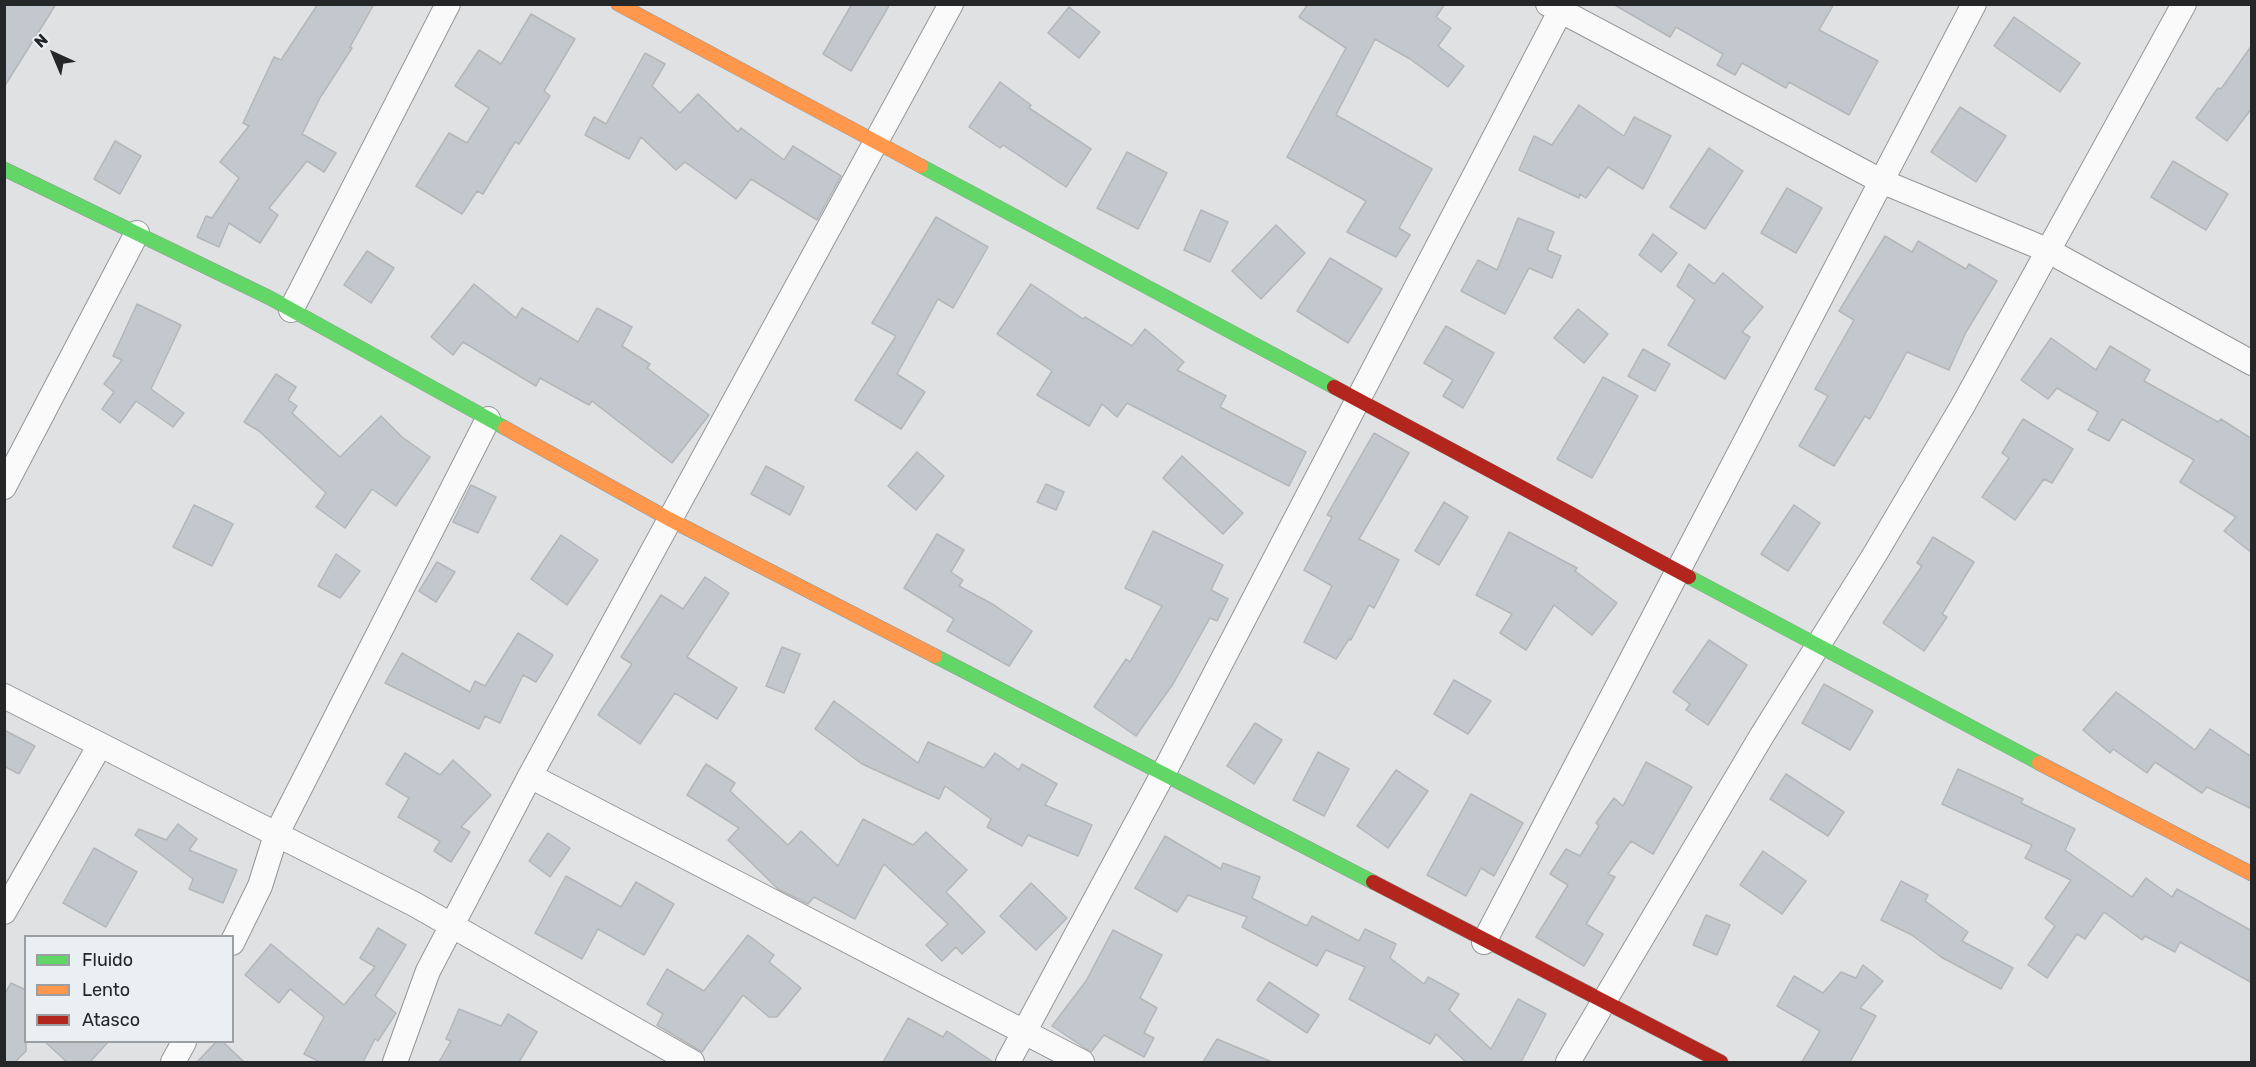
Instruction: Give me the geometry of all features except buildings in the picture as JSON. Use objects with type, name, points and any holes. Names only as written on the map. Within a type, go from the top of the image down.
[{"type":"street","points":[[291,310],[448,4]]},
{"type":"street","points":[[618,4],[1677,572],[2252,874]]},
{"type":"street","points":[[395,1062],[429,971],[530,776],[951,4]]},
{"type":"street","points":[[1484,942],[1974,4]]},
{"type":"street","points":[[1568,1062],[1962,407],[2184,4]]},
{"type":"street","points":[[1008,1062],[1163,774],[1358,401],[1558,7],[1881,181],[2047,250],[2252,363]]},
{"type":"street","points":[[4,169],[291,310],[669,519],[1484,942],[1721,1062]]},
{"type":"street","points":[[4,487],[137,233]]},
{"type":"street","points":[[234,939],[260,886],[276,835],[488,419]]},
{"type":"street","points":[[4,696],[414,904],[692,1062]]},
{"type":"street","points":[[4,912],[100,745]]},
{"type":"street","points":[[530,776],[1082,1062]]},
{"type":"street","points":[[173,1062],[183,1043]]},
{"type":"traffic: fast","points":[[921,166],[1334,387]]},
{"type":"traffic: fast","points":[[4,169],[270,298],[505,428]]},
{"type":"traffic: fast","points":[[1689,577],[2039,763]]},
{"type":"traffic: fast","points":[[935,656],[1373,882]]},
{"type":"traffic: slow","points":[[618,4],[921,166]]},
{"type":"traffic: slow","points":[[505,428],[669,519],[935,656]]},
{"type":"traffic: slow","points":[[2039,763],[2252,874]]},
{"type":"traffic: jam","points":[[1334,387],[1689,577]]},
{"type":"traffic: jam","points":[[1373,882],[1721,1062]]}]
